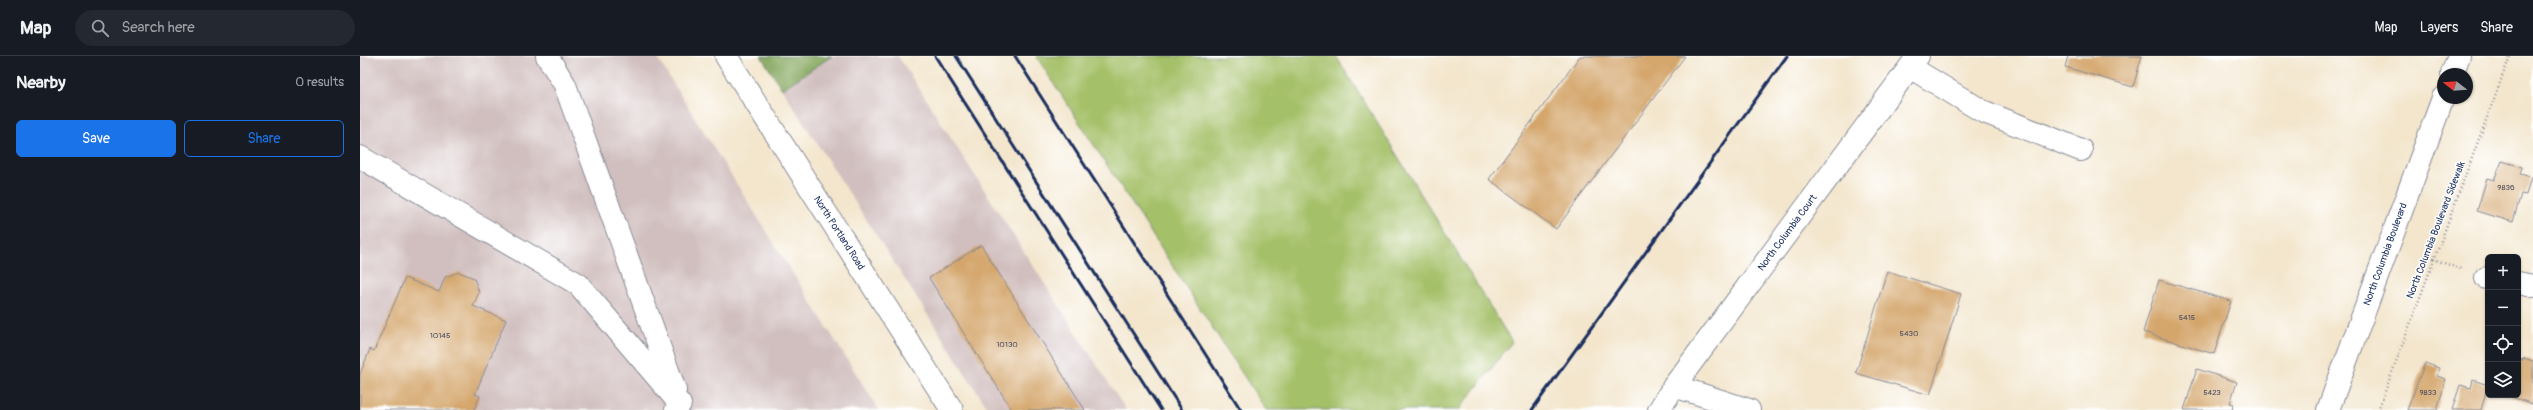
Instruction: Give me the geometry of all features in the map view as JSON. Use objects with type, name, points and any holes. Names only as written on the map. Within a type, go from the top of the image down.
[{"type":"main road","points":[[547,56],[565,85],[679,408]]},
{"type":"main road","name":"North Portland Road","points":[[726,56],[952,410]]},
{"type":"main road","points":[[2454,68],[2459,56]]},
{"type":"main road","points":[[1914,62],[1982,111],[2081,150]]},
{"type":"main road","name":"North Columbia Court","points":[[1659,410],[1674,386],[1914,62]]},
{"type":"main road","name":"North Columbia Boulevard","points":[[2328,410],[2441,104]]},
{"type":"main road","points":[[360,157],[578,284],[679,408]]},
{"type":"main road","points":[[2521,284],[2533,286]]},
{"type":"main road","points":[[1674,386],[1749,410]]},
{"type":"path","name":"North Columbia Boulevard Sidewalk","points":[[2378,410],[2510,56]]},
{"type":"shaded area","points":[[360,56],[656,56],[879,410],[360,410]]},
{"type":"shaded area","points":[[832,56],[898,56],[1126,410],[989,410],[782,89]]},
{"type":"green space","points":[[761,56],[832,56],[782,89]]},
{"type":"green space","points":[[1036,56],[1336,56],[1512,342],[1459,410],[1266,410]]},
{"type":"building","points":[[1580,56],[1685,56],[1556,229],[1489,179]]},
{"type":"building","points":[[2068,56],[2142,56],[2133,87],[2065,67]]},
{"type":"building","points":[[2502,161],[2522,167],[2520,174],[2531,177],[2526,195],[2521,194],[2513,222],[2477,211],[2487,178],[2494,180]]},
{"type":"building","points":[[981,245],[1085,410],[1012,410],[929,278]]},
{"type":"building","points":[[1887,271],[1961,294],[1930,395],[1856,373]]},
{"type":"building","points":[[459,272],[474,278],[479,292],[473,306],[506,320],[475,394],[480,396],[474,410],[360,410],[360,374],[370,349],[374,351],[405,278],[439,292],[445,277]]},
{"type":"building","points":[[2159,280],[2231,301],[2214,354],[2143,332]]},
{"type":"building","points":[[2524,358],[2533,361],[2533,404],[2515,398],[2521,398],[2521,360],[2523,360]]},
{"type":"building","points":[[2425,363],[2439,368],[2437,376],[2446,379],[2437,410],[2407,410]]},
{"type":"building","points":[[2197,369],[2237,382],[2230,403],[2234,404],[2232,410],[2184,410]]},
{"type":"building","points":[[2473,380],[2485,384],[2485,396],[2481,410],[2452,410],[2460,385],[2471,388]]},
{"type":"railway","points":[[935,56],[1161,410]]},
{"type":"railway","points":[[956,56],[1182,410]]},
{"type":"railway","points":[[1015,56],[1241,410]]},
{"type":"railway","points":[[1532,410],[1787,56]]}]
